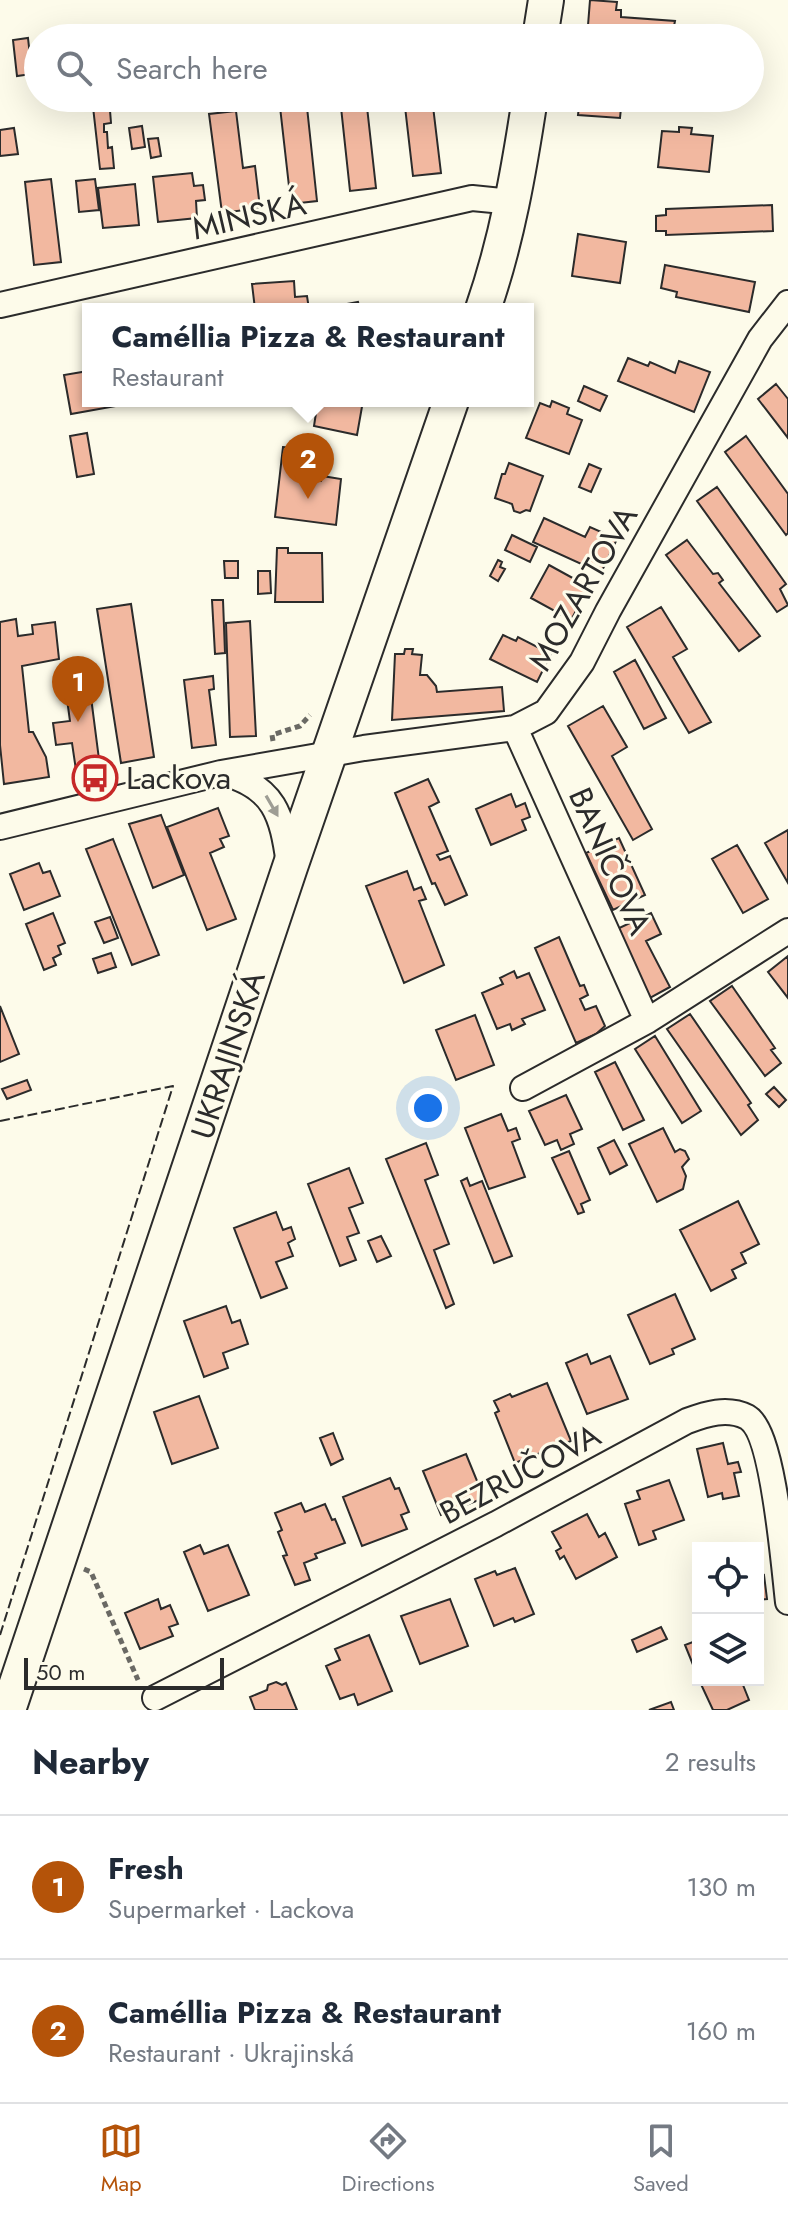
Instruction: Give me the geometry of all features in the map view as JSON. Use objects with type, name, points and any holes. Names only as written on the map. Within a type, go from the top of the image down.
[{"type":"main road","points":[[542,24],[546,0]]},
{"type":"main road","points":[[485,303],[499,263],[513,202],[528,112]]},
{"type":"main road","name":"UKRAJINSKÁ","points":[[8,1710],[290,867],[449,407]]},
{"type":"street","name":"MINSKÁ","points":[[0,305],[472,198],[513,202]]},
{"type":"street","name":"MOZARTOVA","points":[[329,754],[515,728],[546,712],[582,662],[760,339],[788,303]]},
{"type":"street","name":"BANIČOVA","points":[[515,728],[647,1021]]},
{"type":"street","points":[[0,827],[221,773],[329,754]]},
{"type":"street","points":[[221,773],[245,779],[262,790],[274,804],[284,830],[290,867]]},
{"type":"street","points":[[523,1088],[647,1021],[788,931]]},
{"type":"street","name":"BEZRUČOVA","points":[[155,1698],[496,1524],[687,1421],[711,1413],[732,1413],[749,1418],[779,1464],[788,1602]]},
{"type":"path","points":[[60,1557],[91,1572],[141,1688],[155,1698]]},
{"type":"building","points":[[590,0],[617,2],[616,10],[621,10],[621,17],[675,21],[674,24],[588,24]]},
{"type":"building","points":[[24,39],[24,75],[17,76],[13,40]]},
{"type":"building","points":[[94,112],[110,112],[111,123],[104,124],[104,132],[107,132],[108,148],[112,147],[114,168],[100,169]]},
{"type":"building","points":[[236,112],[243,168],[255,166],[260,208],[222,213],[209,114]]},
{"type":"building","points":[[281,112],[307,112],[317,201],[291,204]]},
{"type":"building","points":[[342,112],[368,112],[376,188],[350,191]]},
{"type":"building","points":[[406,112],[434,112],[441,173],[413,176]]},
{"type":"building","points":[[578,112],[621,112],[620,118],[578,115]]},
{"type":"building","points":[[142,126],[145,147],[132,149],[129,128]]},
{"type":"building","points":[[679,127],[692,128],[691,134],[713,136],[709,172],[658,167],[662,131],[679,132]]},
{"type":"building","points":[[14,128],[18,154],[0,156],[0,130]]},
{"type":"building","points":[[158,138],[161,156],[151,158],[148,139]]},
{"type":"building","points":[[192,173],[194,186],[203,185],[205,200],[196,201],[197,218],[158,222],[153,177]]},
{"type":"building","points":[[51,179],[61,262],[34,265],[25,182]]},
{"type":"building","points":[[95,179],[99,210],[79,212],[76,181]]},
{"type":"building","points":[[135,184],[139,225],[103,228],[98,188]]},
{"type":"building","points":[[772,205],[773,231],[666,235],[666,231],[656,231],[656,216],[666,215],[666,209]]},
{"type":"building","points":[[578,234],[626,242],[620,283],[572,276]]},
{"type":"building","points":[[665,265],[755,282],[749,312],[676,297],[677,292],[661,288]]},
{"type":"building","points":[[294,281],[295,297],[307,296],[308,303],[254,303],[252,284]]},
{"type":"building","points":[[628,358],[648,366],[650,362],[675,373],[679,361],[710,372],[694,412],[618,381]]},
{"type":"building","points":[[82,372],[82,407],[110,407],[71,414],[64,375]]},
{"type":"building","points":[[776,384],[788,399],[788,438],[758,399]]},
{"type":"building","points":[[584,386],[607,396],[600,411],[578,401]]},
{"type":"building","points":[[552,401],[569,408],[567,414],[582,420],[569,454],[526,438],[540,403],[550,407]]},
{"type":"building","points":[[312,407],[362,407],[357,435],[314,426],[316,413],[311,412]]},
{"type":"building","points":[[87,433],[94,474],[77,477],[70,436]]},
{"type":"building","points":[[746,436],[788,494],[786,535],[725,452]]},
{"type":"building","points":[[283,447],[308,450],[305,479],[321,481],[322,476],[341,479],[336,525],[275,517]]},
{"type":"building","points":[[509,463],[543,476],[530,511],[514,511],[512,504],[495,498],[502,474],[505,474]]},
{"type":"building","points":[[589,464],[601,469],[591,492],[579,487]]},
{"type":"building","points":[[717,487],[786,584],[780,589],[788,605],[777,612],[697,501]]},
{"type":"building","points":[[544,518],[585,537],[590,527],[617,539],[601,573],[533,542]]},
{"type":"building","points":[[512,535],[537,547],[530,562],[505,550]]},
{"type":"building","points":[[687,540],[713,574],[718,573],[723,580],[719,583],[760,636],[739,651],[666,555]]},
{"type":"building","points":[[277,548],[288,548],[288,553],[322,553],[323,602],[275,602]]},
{"type":"building","points":[[498,560],[502,562],[500,567],[505,569],[498,581],[490,576]]},
{"type":"building","points":[[224,561],[238,561],[238,578],[225,578]]},
{"type":"building","points":[[549,565],[589,587],[571,620],[531,598]]},
{"type":"building","points":[[258,571],[270,571],[271,593],[258,594]]},
{"type":"building","points":[[212,600],[223,600],[225,653],[215,654]]},
{"type":"building","points":[[131,604],[154,757],[121,763],[97,609]]},
{"type":"building","points":[[661,607],[687,649],[673,657],[711,722],[689,733],[627,627]]},
{"type":"building","points":[[16,619],[18,636],[33,634],[32,625],[55,622],[59,659],[22,666],[29,732],[33,732],[46,757],[49,777],[4,784],[0,745],[0,622]]},
{"type":"building","points":[[250,621],[256,736],[230,737],[226,623]]},
{"type":"building","points":[[503,635],[516,641],[518,637],[551,654],[537,682],[490,659]]},
{"type":"building","points":[[405,649],[413,649],[412,654],[422,655],[420,675],[427,675],[437,692],[502,687],[504,711],[392,720],[395,654],[404,654]]},
{"type":"building","points":[[635,660],[666,718],[644,729],[614,672]]},
{"type":"building","points":[[88,674],[100,767],[76,770],[72,743],[56,745],[53,723],[70,721],[64,677]]},
{"type":"building","points":[[213,676],[214,689],[209,690],[216,745],[192,748],[184,680]]},
{"type":"building","points":[[603,706],[627,747],[612,756],[652,829],[633,840],[568,726]]},
{"type":"building","points":[[428,779],[439,802],[429,807],[448,851],[437,855],[440,860],[450,856],[467,895],[445,905],[435,883],[432,884],[395,793]]},
{"type":"building","points":[[511,794],[516,807],[525,803],[530,817],[522,820],[526,830],[491,845],[476,809]]},
{"type":"building","points":[[218,808],[229,836],[220,839],[224,847],[210,853],[236,919],[207,930],[167,827]]},
{"type":"building","points":[[161,815],[184,875],[153,888],[129,824]]},
{"type":"building","points":[[788,830],[788,883],[765,843]]},
{"type":"building","points":[[619,838],[645,895],[613,910],[586,853]]},
{"type":"building","points":[[113,839],[159,955],[132,965],[86,849]]},
{"type":"building","points":[[737,845],[768,899],[743,913],[712,859]]},
{"type":"building","points":[[39,863],[43,873],[50,871],[60,896],[24,910],[10,874]]},
{"type":"building","points":[[407,871],[414,890],[421,887],[426,899],[419,901],[444,965],[404,983],[366,886]]},
{"type":"building","points":[[53,913],[65,943],[58,946],[61,954],[53,958],[56,965],[44,970],[26,924]]},
{"type":"building","points":[[651,913],[661,934],[646,941],[670,987],[650,998],[615,930]]},
{"type":"building","points":[[110,917],[118,938],[104,943],[95,922]]},
{"type":"building","points":[[559,937],[580,986],[584,985],[588,995],[580,999],[585,1010],[596,1006],[605,1026],[576,1043],[535,948]]},
{"type":"building","points":[[111,953],[116,967],[98,973],[93,959]]},
{"type":"building","points":[[788,956],[788,998],[768,972]]},
{"type":"building","points":[[514,971],[517,978],[529,973],[545,1010],[522,1019],[525,1024],[512,1030],[510,1024],[497,1029],[482,993],[503,984],[500,978]]},
{"type":"building","points":[[732,986],[775,1048],[771,1050],[781,1063],[765,1076],[710,1001]]},
{"type":"building","points":[[0,1006],[19,1054],[0,1062]]},
{"type":"building","points":[[690,1014],[751,1103],[748,1105],[758,1120],[741,1135],[667,1029]]},
{"type":"building","points":[[475,1015],[494,1065],[456,1080],[436,1030]]},
{"type":"building","points":[[655,1036],[701,1111],[682,1123],[635,1049]]},
{"type":"building","points":[[615,1062],[644,1120],[623,1130],[595,1072]]},
{"type":"building","points":[[27,1080],[31,1090],[7,1099],[2,1089]]},
{"type":"building","points":[[774,1087],[786,1100],[779,1107],[766,1094]]},
{"type":"building","points":[[566,1095],[582,1129],[570,1134],[574,1144],[561,1150],[557,1140],[545,1145],[529,1111]]},
{"type":"building","points":[[501,1114],[508,1131],[516,1128],[520,1139],[512,1142],[525,1177],[489,1189],[465,1128]]},
{"type":"building","points":[[663,1128],[675,1152],[680,1149],[685,1151],[689,1159],[682,1167],[686,1176],[683,1189],[657,1202],[629,1144]]},
{"type":"building","points":[[614,1140],[627,1165],[610,1174],[598,1148]]},
{"type":"building","points":[[426,1143],[438,1175],[425,1180],[449,1244],[434,1250],[454,1304],[446,1308],[386,1159]]},
{"type":"building","points":[[569,1151],[590,1200],[581,1204],[584,1212],[578,1214],[552,1158]]},
{"type":"building","points":[[349,1168],[363,1203],[349,1208],[359,1233],[347,1237],[356,1260],[340,1266],[308,1184]]},
{"type":"building","points":[[467,1178],[470,1186],[482,1181],[512,1256],[494,1263],[461,1181]]},
{"type":"building","points":[[738,1201],[759,1244],[741,1253],[746,1263],[732,1270],[736,1278],[711,1291],[680,1230]]},
{"type":"building","points":[[276,1212],[283,1230],[291,1227],[295,1239],[288,1243],[293,1256],[276,1262],[287,1288],[261,1298],[234,1228]]},
{"type":"building","points":[[381,1236],[391,1256],[377,1262],[368,1241]]},
{"type":"building","points":[[675,1294],[695,1339],[672,1349],[674,1354],[650,1364],[628,1315]]},
{"type":"building","points":[[226,1306],[232,1323],[240,1320],[248,1344],[223,1353],[228,1368],[204,1377],[184,1321]]},
{"type":"building","points":[[587,1354],[591,1364],[610,1356],[628,1399],[587,1414],[566,1363]]},
{"type":"building","points":[[547,1383],[571,1441],[515,1463],[495,1413],[499,1411],[494,1401]]},
{"type":"building","points":[[199,1396],[218,1448],[172,1464],[154,1412]]},
{"type":"building","points":[[333,1433],[343,1459],[331,1465],[320,1438]]},
{"type":"building","points":[[723,1443],[728,1464],[738,1462],[741,1472],[734,1473],[739,1496],[723,1499],[722,1493],[708,1497],[697,1449]]},
{"type":"building","points":[[466,1454],[484,1498],[441,1515],[423,1471]]},
{"type":"building","points":[[390,1478],[395,1489],[399,1488],[409,1512],[401,1515],[407,1529],[362,1546],[343,1497]]},
{"type":"building","points":[[669,1480],[684,1520],[653,1531],[656,1539],[639,1545],[625,1504],[640,1499],[637,1491]]},
{"type":"building","points":[[301,1503],[305,1512],[325,1504],[345,1543],[315,1554],[317,1558],[304,1563],[310,1580],[295,1585],[283,1556],[287,1555],[275,1513]]},
{"type":"building","points":[[587,1514],[599,1537],[605,1533],[617,1557],[576,1579],[564,1556],[560,1559],[556,1551],[561,1548],[552,1532]]},
{"type":"building","points":[[200,1545],[204,1554],[228,1545],[249,1595],[208,1611],[184,1552]]},
{"type":"building","points":[[515,1568],[534,1614],[494,1626],[475,1579],[495,1571],[497,1575]]},
{"type":"building","points":[[158,1599],[161,1609],[170,1605],[178,1624],[169,1627],[173,1636],[140,1649],[125,1613]]},
{"type":"building","points":[[450,1599],[468,1646],[420,1664],[401,1616]]},
{"type":"building","points":[[661,1627],[667,1639],[637,1652],[632,1640]]},
{"type":"building","points":[[369,1635],[392,1691],[358,1705],[354,1694],[340,1699],[326,1666],[340,1660],[335,1649]]},
{"type":"building","points":[[692,1642],[692,1662],[685,1645]]},
{"type":"building","points":[[286,1683],[297,1710],[255,1710],[250,1697],[267,1690],[268,1685]]},
{"type":"building","points":[[702,1686],[743,1686],[749,1700],[727,1710],[713,1710]]},
{"type":"building","points":[[671,1702],[674,1710],[649,1710]]},
{"type":"fence","points":[[0,1121],[173,1086],[0,1635]]},
{"type":"place","name":"Caméllia Pizza & Restaurant","points":[[308,499]]},
{"type":"place","name":"Fresh","points":[[78,722]]},
{"type":"place","name":"Lackova","points":[[95,778]]}]
